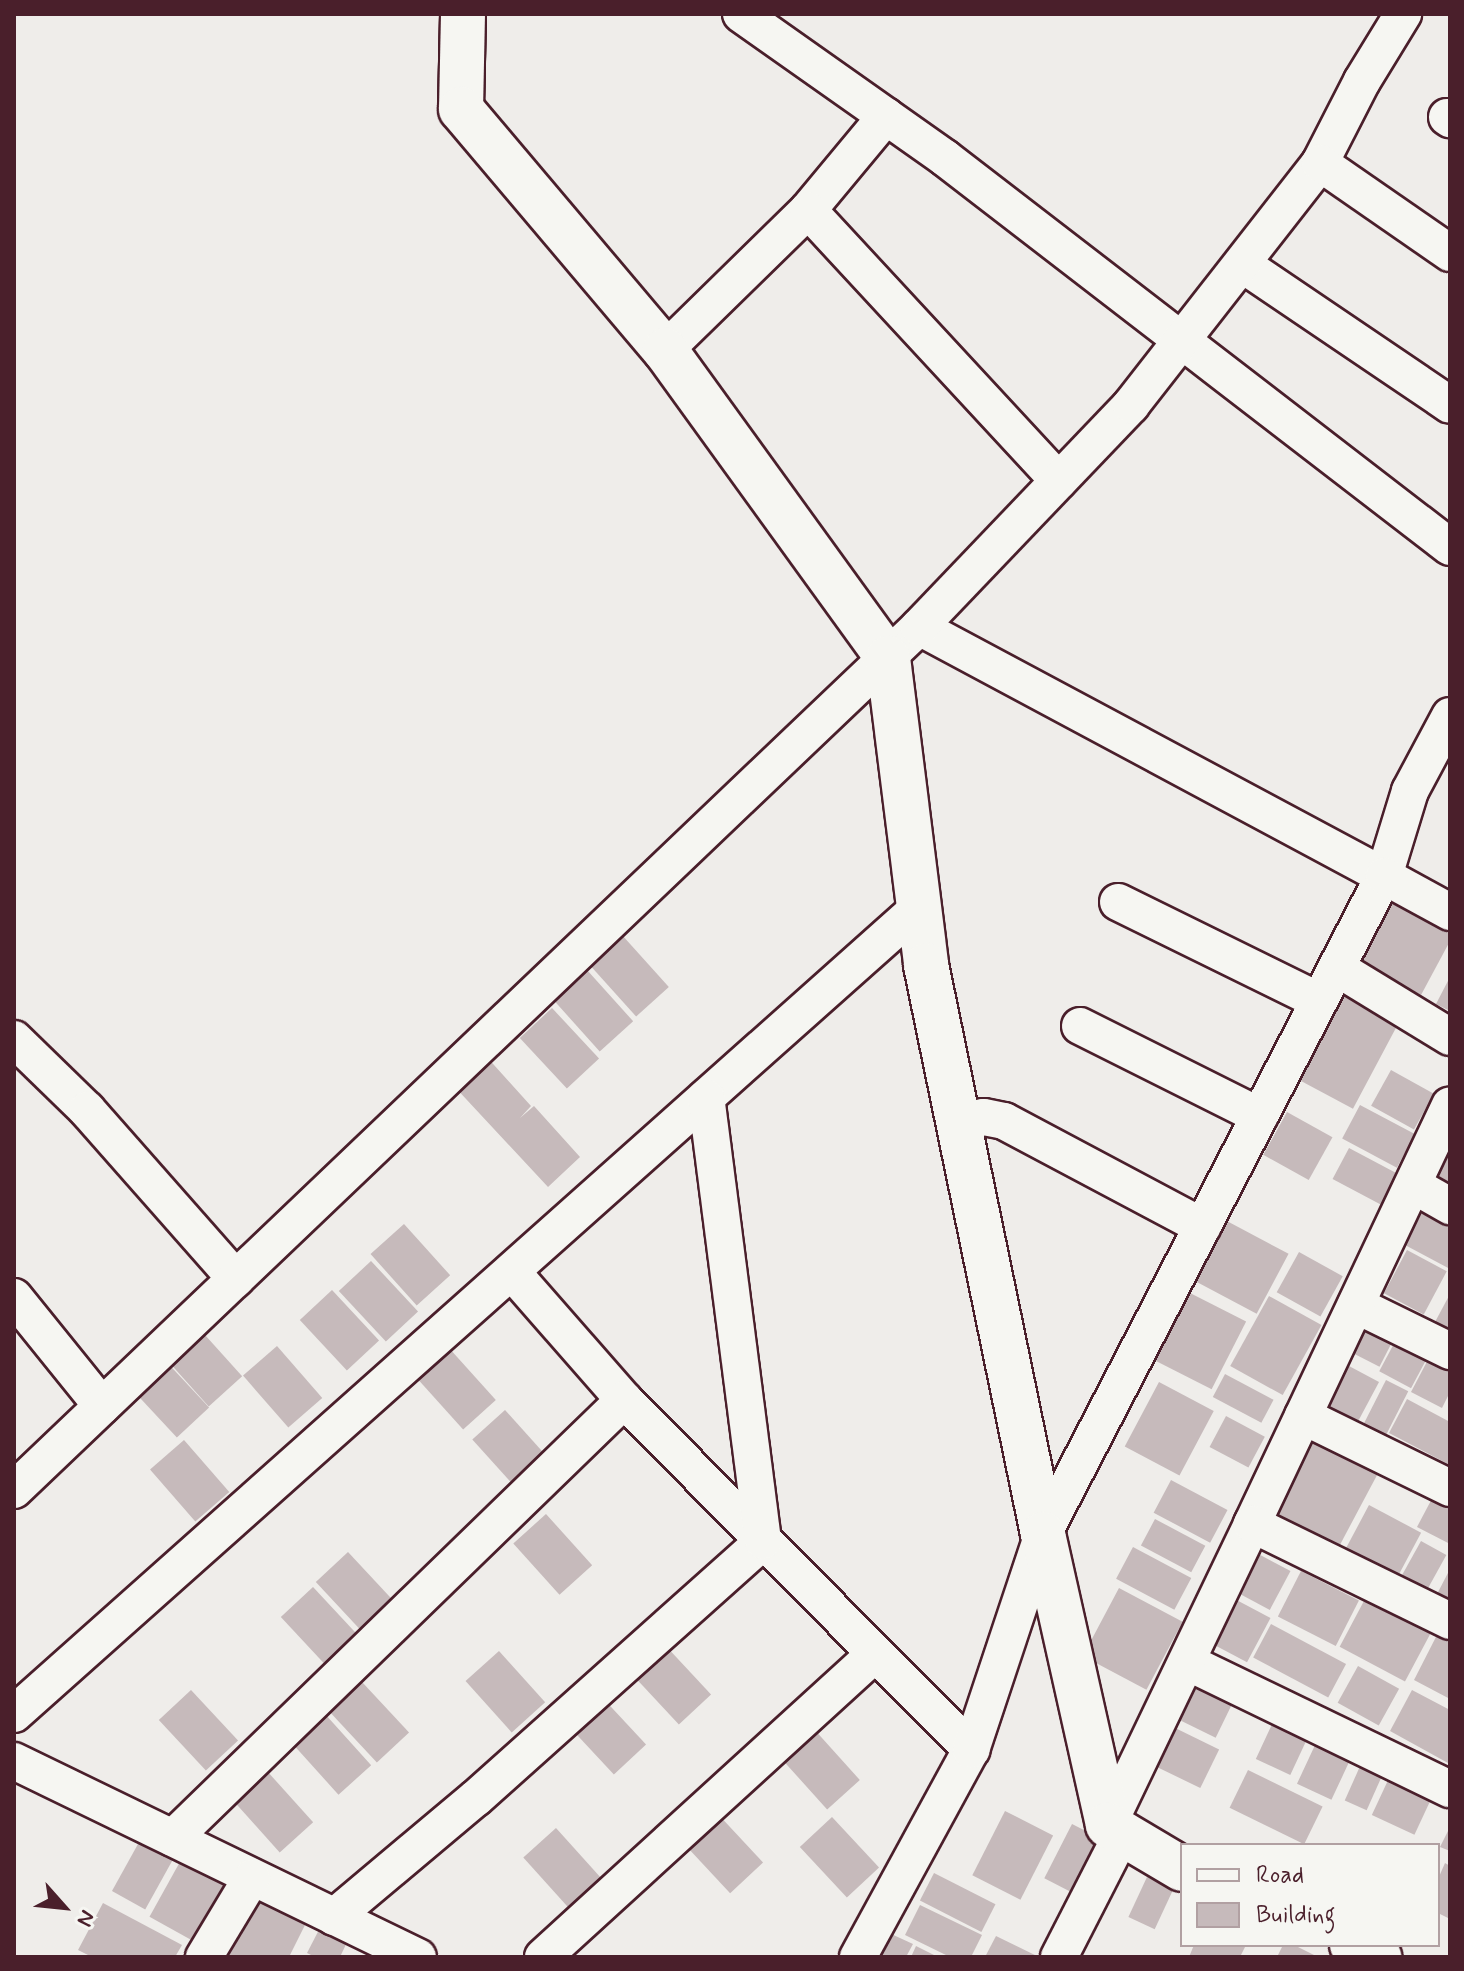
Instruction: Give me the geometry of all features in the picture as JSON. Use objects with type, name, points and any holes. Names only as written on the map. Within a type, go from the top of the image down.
[{"type":"street","points":[[463,14],[461,109],[665,350],[888,658],[926,965],[1043,1534],[1115,1830],[1180,1868]]},
{"type":"street","points":[[741,14],[886,116],[1450,547]]},
{"type":"street","points":[[14,1490],[888,658],[1131,405],[1320,163],[1362,81],[1403,14]]},
{"type":"street","points":[[665,350],[808,210],[886,116]]},
{"type":"street","points":[[1320,163],[1450,253]]},
{"type":"street","points":[[808,210],[1059,481]]},
{"type":"street","points":[[1242,264],[1450,405]]},
{"type":"street","points":[[919,627],[1450,912]]},
{"type":"street","points":[[858,1957],[971,1750],[1043,1534],[1384,876],[1410,791],[1450,716]]},
{"type":"street","points":[[1118,902],[1319,1001]]},
{"type":"street","points":[[14,1714],[921,906]]},
{"type":"street","points":[[1337,968],[1450,1037]]},
{"type":"street","points":[[1080,1026],[1260,1116]]},
{"type":"street","points":[[14,1039],[87,1110],[236,1279]]},
{"type":"street","points":[[706,1098],[763,1541]]},
{"type":"street","points":[[1059,1957],[1187,1662],[1450,1106]]},
{"type":"street","points":[[958,1122],[984,1117],[1004,1121],[1203,1227]]},
{"type":"street","points":[[1413,1185],[1450,1206]]},
{"type":"street","points":[[512,1272],[624,1400],[971,1750]]},
{"type":"street","points":[[14,1297],[102,1406]]},
{"type":"street","points":[[1356,1305],[1450,1351]]},
{"type":"street","points":[[173,1838],[624,1400]]},
{"type":"street","points":[[1303,1416],[1450,1488]]},
{"type":"street","points":[[1252,1524],[1450,1621]]},
{"type":"street","points":[[334,1917],[476,1798],[763,1541]]},
{"type":"street","points":[[543,1957],[875,1654]]},
{"type":"street","points":[[1187,1662],[1450,1789]]},
{"type":"street","points":[[14,1761],[334,1917],[369,1946],[418,1957]]},
{"type":"street","points":[[204,1957],[252,1877]]},
{"type":"street","points":[[1356,1947],[1379,1957]]},
{"type":"building","points":[[1391,900],[1450,932],[1450,941],[1421,995],[1358,962]]},
{"type":"building","points":[[622,935],[669,987],[636,1016],[589,964]]},
{"type":"building","points":[[587,970],[633,1021],[600,1051],[554,1000]]},
{"type":"building","points":[[1450,977],[1450,1011],[1436,1004]]},
{"type":"building","points":[[1348,986],[1403,1015],[1353,1109],[1298,1080]]},
{"type":"building","points":[[552,1008],[599,1058],[567,1088],[520,1038]]},
{"type":"building","points":[[485,1055],[531,1106],[520,1118],[534,1106],[580,1157],[548,1187],[453,1085]]},
{"type":"building","points":[[1391,1070],[1434,1094],[1414,1130],[1371,1106]]},
{"type":"building","points":[[1360,1105],[1415,1134],[1397,1168],[1342,1139]]},
{"type":"building","points":[[1287,1112],[1332,1137],[1309,1180],[1263,1155]]},
{"type":"building","points":[[1450,1140],[1450,1186],[1427,1174]]},
{"type":"building","points":[[1349,1148],[1398,1174],[1381,1205],[1333,1179]]},
{"type":"building","points":[[1424,1209],[1450,1223],[1450,1269],[1405,1245]]},
{"type":"building","points":[[1225,1220],[1289,1254],[1257,1314],[1193,1280]]},
{"type":"building","points":[[404,1224],[450,1275],[417,1305],[371,1254]]},
{"type":"building","points":[[1407,1250],[1447,1271],[1424,1314],[1384,1293]]},
{"type":"building","points":[[1299,1252],[1343,1276],[1320,1316],[1277,1292]]},
{"type":"building","points":[[371,1261],[418,1311],[386,1341],[339,1291]]},
{"type":"building","points":[[332,1290],[379,1340],[347,1370],[300,1320]]},
{"type":"building","points":[[1190,1293],[1246,1322],[1212,1389],[1155,1361]]},
{"type":"building","points":[[1450,1294],[1450,1330],[1435,1322]]},
{"type":"building","points":[[1269,1296],[1321,1325],[1283,1395],[1230,1366]]},
{"type":"building","points":[[196,1325],[242,1376],[209,1406],[163,1355]]},
{"type":"building","points":[[1357,1325],[1392,1343],[1379,1367],[1345,1349]]},
{"type":"building","points":[[1398,1336],[1430,1353],[1411,1388],[1379,1371]]},
{"type":"building","points":[[277,1346],[322,1398],[288,1428],[243,1376]]},
{"type":"building","points":[[449,1348],[496,1400],[463,1429],[416,1377]]},
{"type":"building","points":[[1432,1352],[1450,1362],[1450,1392],[1442,1408],[1411,1392]]},
{"type":"building","points":[[162,1357],[209,1407],[177,1437],[130,1387]]},
{"type":"building","points":[[1349,1366],[1379,1382],[1357,1423],[1327,1407]]},
{"type":"building","points":[[1225,1374],[1274,1400],[1261,1423],[1213,1397]]},
{"type":"building","points":[[1386,1380],[1408,1391],[1386,1435],[1364,1424]]},
{"type":"building","points":[[1159,1382],[1214,1411],[1179,1476],[1125,1446]]},
{"type":"building","points":[[1407,1399],[1450,1422],[1450,1465],[1389,1433]]},
{"type":"building","points":[[505,1410],[552,1462],[519,1491],[472,1439]]},
{"type":"building","points":[[1226,1416],[1265,1437],[1248,1468],[1210,1447]]},
{"type":"building","points":[[1306,1434],[1378,1472],[1339,1547],[1267,1508]]},
{"type":"building","points":[[184,1440],[229,1492],[195,1522],[150,1470]]},
{"type":"building","points":[[1171,1480],[1228,1510],[1210,1543],[1154,1513]]},
{"type":"building","points":[[1436,1491],[1450,1498],[1450,1544],[1417,1527]]},
{"type":"building","points":[[1369,1505],[1421,1533],[1392,1587],[1340,1559]]},
{"type":"building","points":[[546,1514],[592,1565],[559,1595],[513,1543]]},
{"type":"building","points":[[1155,1519],[1205,1546],[1191,1572],[1141,1545]]},
{"type":"building","points":[[1421,1541],[1446,1555],[1426,1593],[1400,1579]]},
{"type":"building","points":[[1133,1547],[1191,1578],[1174,1610],[1116,1579]]},
{"type":"building","points":[[1249,1549],[1290,1571],[1270,1610],[1228,1588]]},
{"type":"building","points":[[348,1552],[395,1602],[363,1632],[316,1582]]},
{"type":"building","points":[[1450,1569],[1450,1606],[1435,1598]]},
{"type":"building","points":[[1301,1571],[1359,1601],[1336,1646],[1278,1616]]},
{"type":"building","points":[[313,1587],[360,1637],[328,1667],[281,1617]]},
{"type":"building","points":[[1119,1588],[1183,1622],[1146,1690],[1083,1656]]},
{"type":"building","points":[[1229,1596],[1270,1618],[1247,1662],[1206,1640]]},
{"type":"building","points":[[1365,1599],[1430,1634],[1405,1681],[1340,1647]]},
{"type":"building","points":[[1271,1624],[1346,1664],[1328,1697],[1253,1658]]},
{"type":"building","points":[[1438,1633],[1450,1640],[1450,1699],[1414,1680]]},
{"type":"building","points":[[664,1644],[711,1694],[679,1724],[632,1674]]},
{"type":"building","points":[[499,1651],[545,1702],[512,1732],[466,1681]]},
{"type":"building","points":[[1358,1666],[1399,1689],[1379,1726],[1338,1703]]},
{"type":"building","points":[[1190,1674],[1236,1696],[1216,1738],[1170,1715]]},
{"type":"building","points":[[362,1682],[409,1732],[377,1762],[330,1712]]},
{"type":"building","points":[[191,1690],[238,1740],[206,1770],[159,1720]]},
{"type":"building","points":[[1412,1690],[1450,1710],[1448,1763],[1390,1731]]},
{"type":"building","points":[[599,1694],[646,1744],[614,1774],[567,1724]]},
{"type":"building","points":[[325,1714],[371,1765],[338,1795],[292,1743]]},
{"type":"building","points":[[1274,1720],[1308,1736],[1290,1775],[1256,1759]]},
{"type":"building","points":[[1167,1724],[1219,1749],[1200,1788],[1148,1763]]},
{"type":"building","points":[[813,1728],[860,1780],[827,1809],[780,1757]]},
{"type":"building","points":[[1316,1743],[1350,1759],[1331,1800],[1297,1784]]},
{"type":"building","points":[[1361,1764],[1383,1774],[1367,1810],[1345,1801]]},
{"type":"building","points":[[1248,1770],[1323,1806],[1305,1843],[1230,1808]]},
{"type":"building","points":[[267,1771],[313,1822],[280,1852],[234,1801]]},
{"type":"building","points":[[1390,1776],[1433,1796],[1414,1835],[1372,1815]]},
{"type":"building","points":[[1005,1811],[1053,1836],[1020,1900],[972,1875]]},
{"type":"building","points":[[716,1812],[763,1862],[730,1893],[683,1843]]},
{"type":"building","points":[[832,1817],[879,1867],[847,1897],[800,1847]]},
{"type":"building","points":[[1072,1824],[1109,1843],[1082,1897],[1044,1878]]},
{"type":"building","points":[[1450,1827],[1450,1851],[1440,1847]]},
{"type":"building","points":[[556,1828],[603,1880],[570,1909],[523,1857]]},
{"type":"building","points":[[143,1835],[176,1853],[145,1909],[112,1891]]},
{"type":"building","points":[[181,1860],[226,1885],[195,1942],[149,1917]]},
{"type":"building","points":[[1445,1863],[1450,1866],[1450,1919],[1440,1914],[1440,1874]]},
{"type":"building","points":[[934,1873],[995,1904],[981,1932],[920,1901]]},
{"type":"building","points":[[1147,1877],[1173,1889],[1155,1929],[1128,1917]]},
{"type":"building","points":[[248,1890],[307,1921],[289,1957],[213,1957]]},
{"type":"building","points":[[103,1903],[182,1945],[175,1957],[92,1957],[78,1950]]},
{"type":"building","points":[[920,1905],[982,1935],[971,1957],[950,1957],[905,1935]]},
{"type":"building","points":[[322,1924],[349,1938],[340,1957],[315,1957],[307,1953]]},
{"type":"building","points":[[876,1927],[913,1944],[906,1957],[861,1957]]},
{"type":"building","points":[[996,1936],[1039,1957],[985,1957]]},
{"type":"building","points":[[916,1946],[938,1957],[911,1957]]},
{"type":"building","points":[[1193,1947],[1245,1947],[1240,1957],[1189,1957]]},
{"type":"building","points":[[1282,1947],[1298,1947],[1318,1957],[1277,1957]]}]
